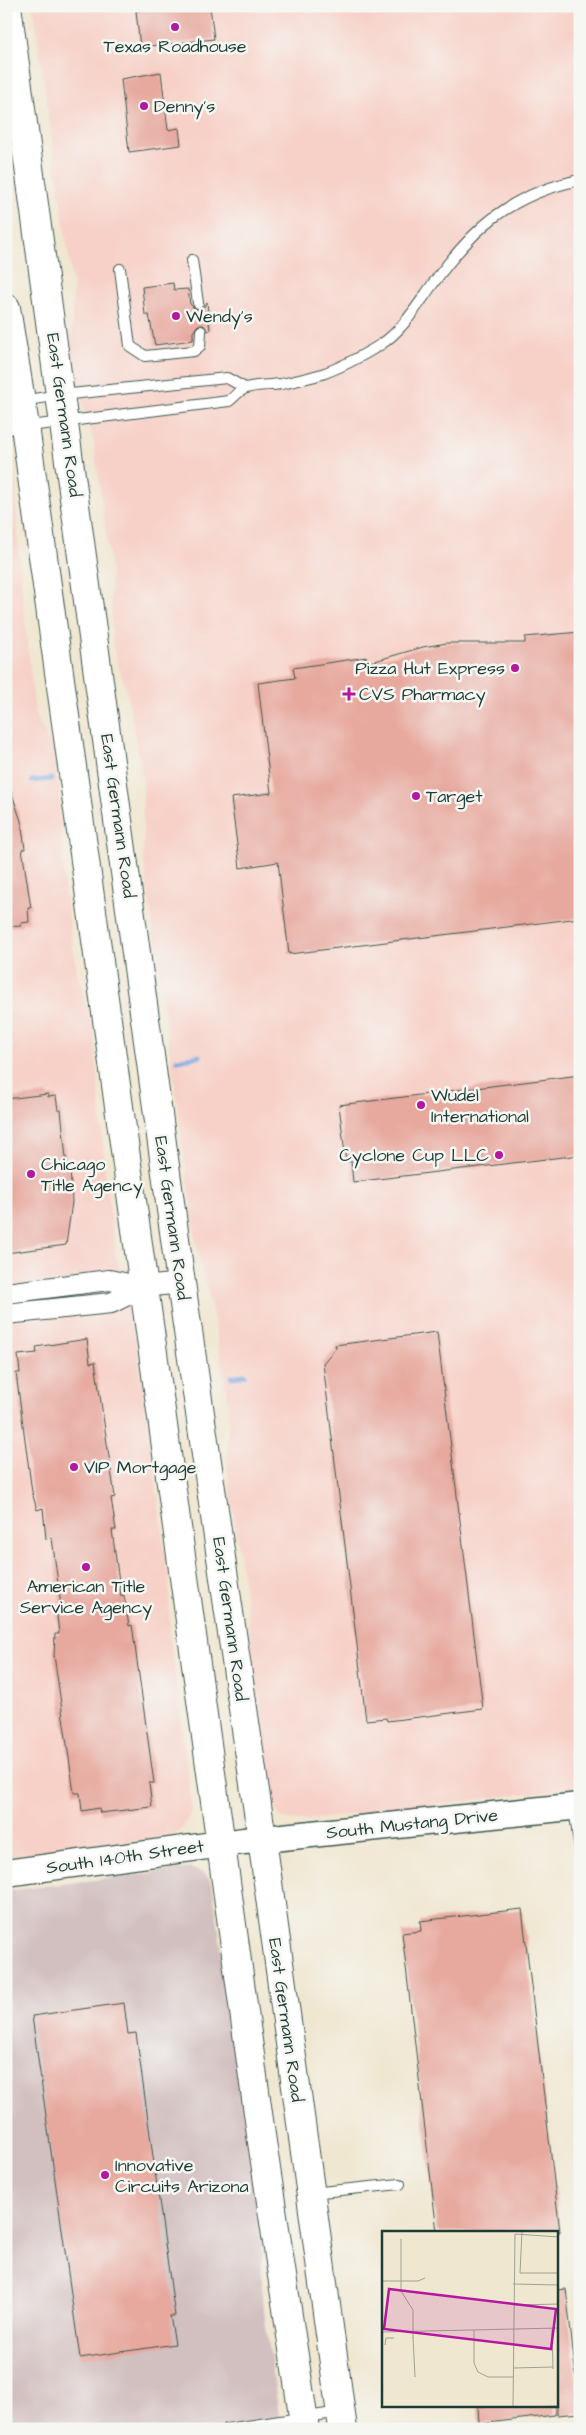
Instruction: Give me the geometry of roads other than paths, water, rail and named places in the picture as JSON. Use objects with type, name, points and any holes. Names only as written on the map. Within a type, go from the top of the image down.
[{"type":"main road","name":"East Germann Road","points":[[7,6],[181,1283],[304,2423]]},
{"type":"main road","name":"East Germann Road","points":[[6,308],[14,414],[144,1287],[242,1842],[310,2193],[342,2420]]},
{"type":"street","points":[[6,1294],[109,1280],[144,1287],[181,1283]]},
{"type":"street","points":[[6,1314],[111,1303],[144,1287]]},
{"type":"street","name":"South Mustang Drive","points":[[242,1842],[577,1806]]},
{"type":"street","name":"South 140th Street","points":[[6,1874],[242,1842]]},
{"type":"lane","points":[[14,414],[63,408],[229,401],[245,388],[281,384],[322,374],[342,366],[382,344],[408,319],[441,272],[481,226],[514,203],[536,192],[580,180]]},
{"type":"lane","points":[[192,260],[198,303]]},
{"type":"lane","points":[[120,269],[128,341],[136,352],[145,356],[194,351],[200,346],[201,331]]},
{"type":"lane","points":[[14,414],[63,408],[227,378],[245,388]]},
{"type":"lane","points":[[577,1806],[580,1851]]},
{"type":"lane","points":[[310,2193],[400,2184]]},
{"type":"lane","points":[[228,2429],[342,2420]]},
{"type":"waterway","points":[[32,781],[51,779]]},
{"type":"waterway","points":[[177,1060],[199,1056]]},
{"type":"waterway","points":[[231,1377],[245,1375]]},
{"type":"place","name":"Texas Roadhouse","points":[[175,27]]},
{"type":"place","name":"Denny's","points":[[144,106]]},
{"type":"place","name":"Wendy's","points":[[176,316]]},
{"type":"place","name":"Pizza Hut Express","points":[[515,668]]},
{"type":"place","name":"CVS Pharmacy","points":[[349,694]]},
{"type":"place","name":"Target","points":[[416,796]]},
{"type":"place","name":"Wudel International","points":[[421,1105]]},
{"type":"place","name":"Cyclone Cup LLC","points":[[499,1155]]},
{"type":"place","name":"Chicago Title Agency","points":[[31,1174]]},
{"type":"place","name":"VIP Mortgage","points":[[74,1467]]},
{"type":"place","name":"American Title Service Agency","points":[[86,1567]]},
{"type":"place","name":"Innovative Circuits Arizona","points":[[105,2175]]}]
